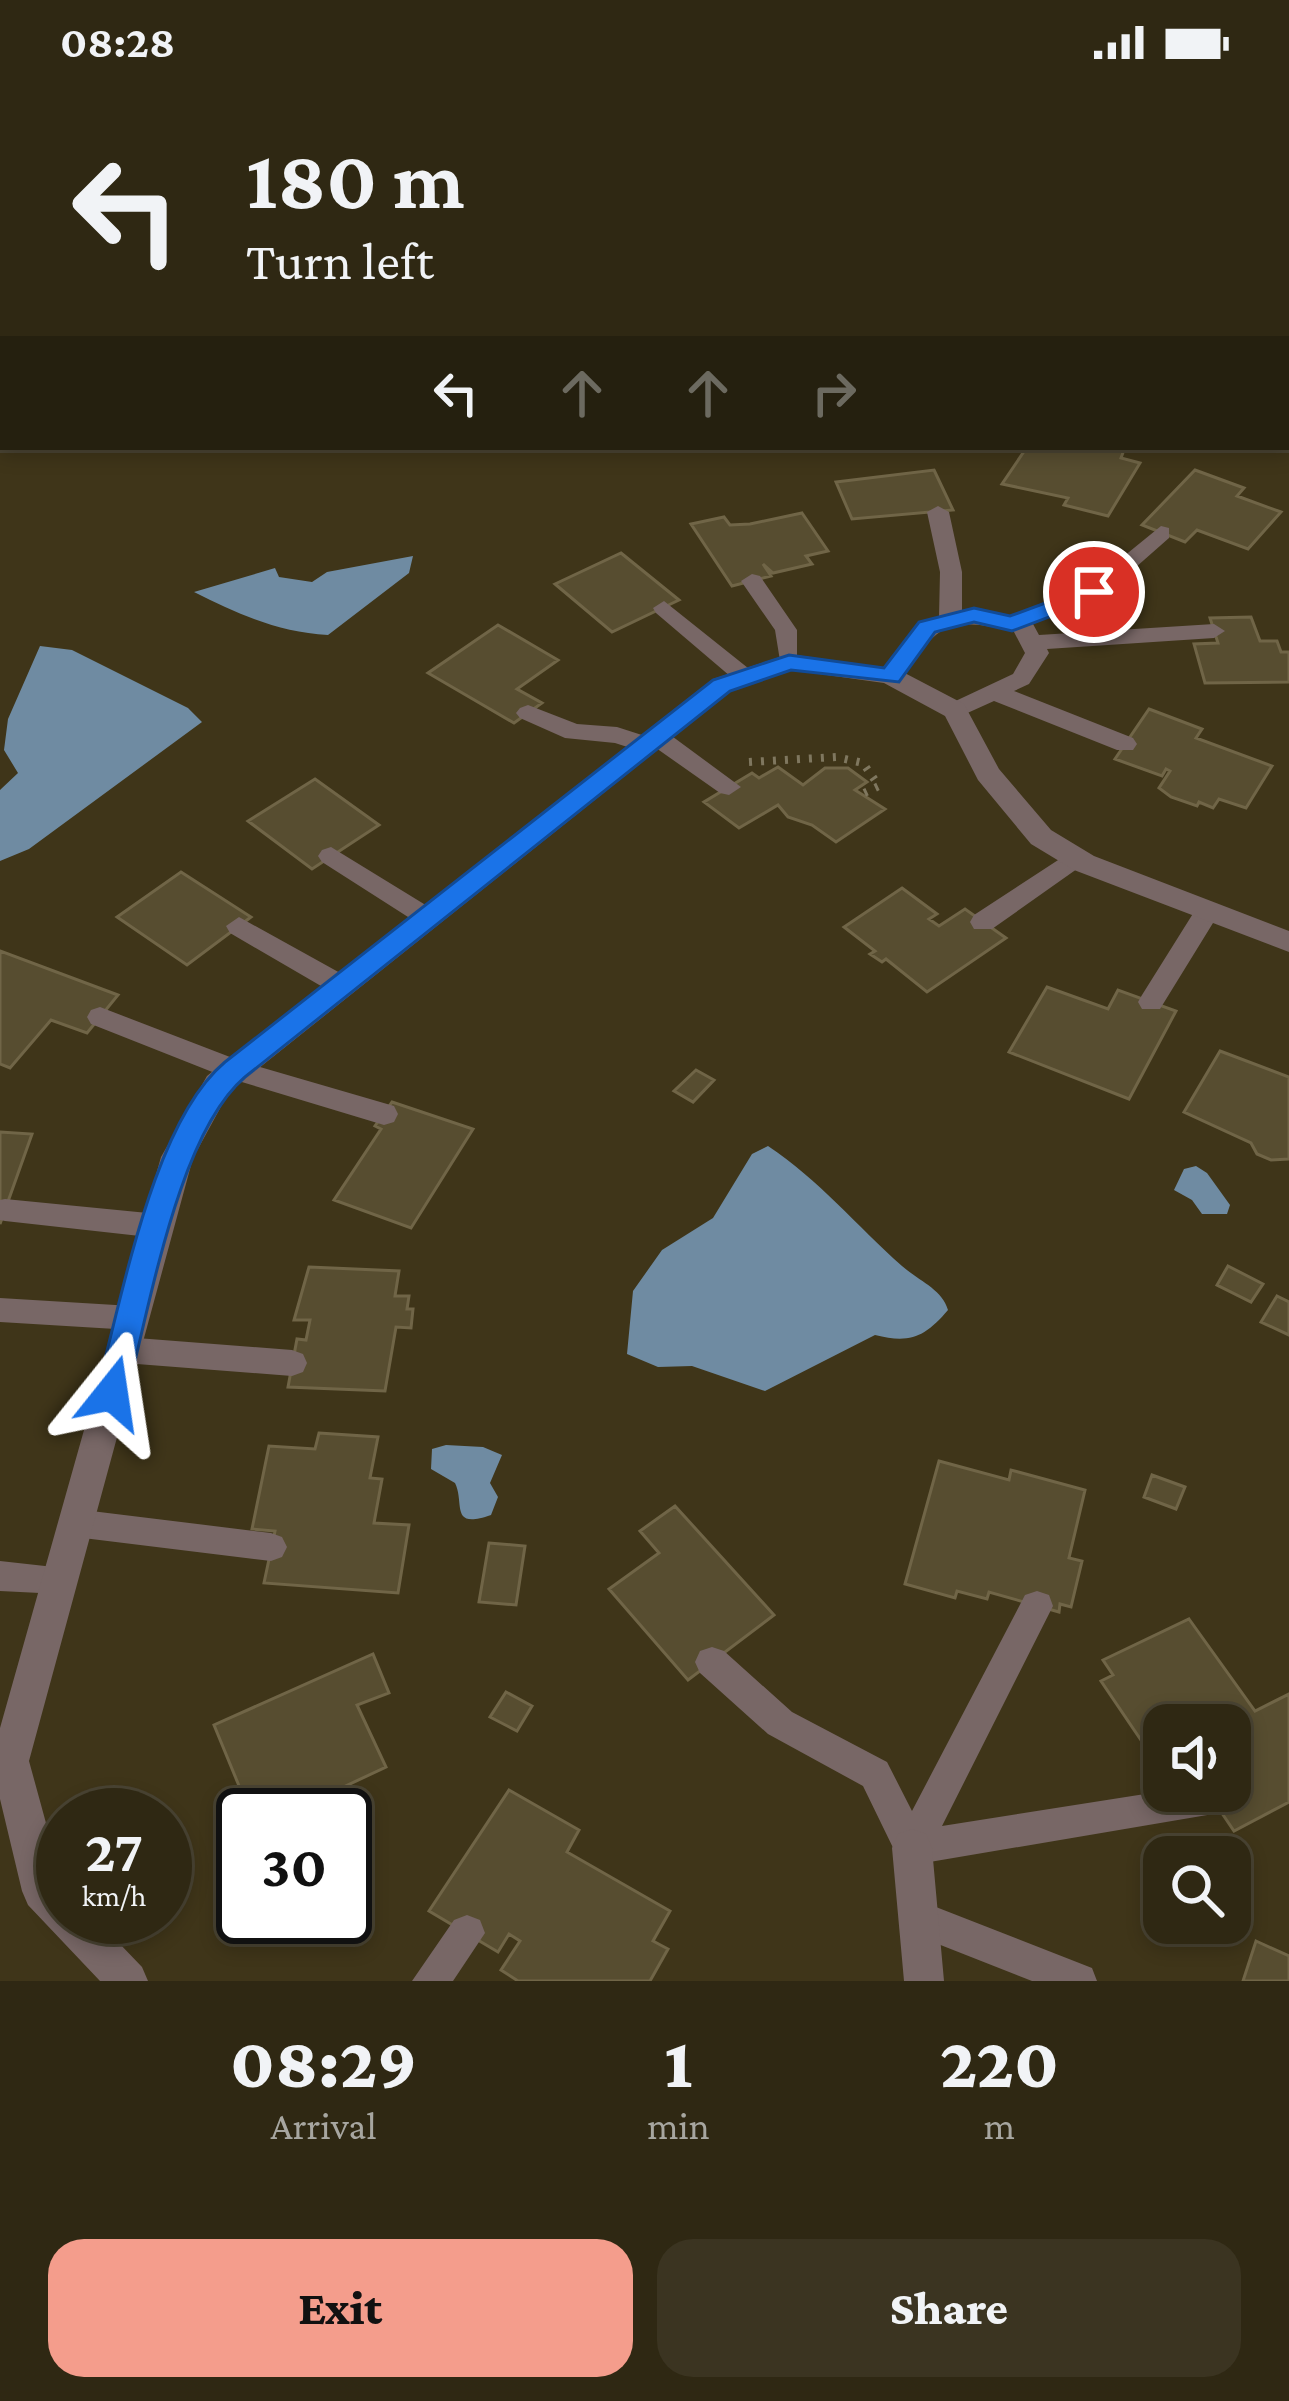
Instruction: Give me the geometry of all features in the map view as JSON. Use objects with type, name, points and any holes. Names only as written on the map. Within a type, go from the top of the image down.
[{"type":"street","points":[[36,1867],[10,1761],[177,1156],[218,1084],[722,685],[789,662],[890,676],[955,710],[988,774],[1041,837],[1075,858],[1289,941]]},
{"type":"street","points":[[912,1848],[924,1981]]},
{"type":"street","points":[[92,1944],[128,1981]]},
{"type":"lane","points":[[938,512],[951,572],[950,620]]},
{"type":"lane","points":[[1012,623],[1094,592],[1161,533]]},
{"type":"lane","points":[[752,581],[786,629],[789,662]]},
{"type":"lane","points":[[664,608],[745,677]]},
{"type":"lane","points":[[890,676],[927,627],[974,615],[1023,626],[1037,653],[1021,680],[955,710]]},
{"type":"lane","points":[[1032,643],[1214,631]]},
{"type":"lane","points":[[994,692],[1125,744]]},
{"type":"lane","points":[[528,713],[573,732],[651,741],[721,781]]},
{"type":"lane","points":[[331,856],[428,918]]},
{"type":"lane","points":[[983,922],[1075,858]]},
{"type":"lane","points":[[1150,1002],[1208,910]]},
{"type":"lane","points":[[239,926],[342,986]]},
{"type":"lane","points":[[100,1017],[235,1070],[384,1114]]},
{"type":"lane","points":[[5,1210],[158,1226]]},
{"type":"lane","points":[[0,1310],[132,1318]]},
{"type":"lane","points":[[124,1350],[292,1363]]},
{"type":"lane","points":[[75,1523],[271,1547]]},
{"type":"lane","points":[[0,1576],[60,1580]]},
{"type":"lane","points":[[912,1848],[1037,1606]]},
{"type":"lane","points":[[712,1662],[780,1723],[875,1774],[912,1848]]},
{"type":"lane","points":[[912,1848],[1143,1810]]},
{"type":"lane","points":[[918,1918],[1079,1981]]},
{"type":"lane","points":[[430,1981],[466,1933]]},
{"type":"path","points":[[721,781],[757,759],[836,758],[863,763],[878,785],[864,793]]},
{"type":"water","points":[[413,556],[409,573],[328,635],[259,621],[194,592],[275,568],[279,577],[312,582],[327,572]]},
{"type":"water","points":[[40,646],[72,650],[188,708],[202,722],[29,849],[0,861],[0,790],[18,773],[4,750],[8,719]]},
{"type":"water","points":[[768,1146],[935,1291],[948,1310],[916,1336],[875,1335],[765,1391],[692,1366],[658,1367],[627,1354],[633,1291],[662,1250],[713,1218],[752,1154]]},
{"type":"water","points":[[1196,1166],[1207,1173],[1230,1205],[1227,1214],[1202,1214],[1192,1200],[1174,1190],[1184,1169]]},
{"type":"water","points":[[483,1447],[502,1455],[490,1483],[498,1497],[491,1515],[464,1517],[455,1483],[431,1469],[432,1449]]},
{"type":"building","points":[[1025,450],[1124,450],[1121,458],[1140,463],[1108,516],[1064,505],[1068,498],[1002,484]]},
{"type":"building","points":[[934,470],[953,510],[852,519],[836,482]]},
{"type":"building","points":[[1195,470],[1244,488],[1237,496],[1281,512],[1248,549],[1197,530],[1185,542],[1142,525]]},
{"type":"building","points":[[802,513],[828,551],[806,556],[812,564],[773,573],[763,564],[771,576],[732,586],[691,524],[724,517],[730,525],[750,524]]},
{"type":"building","points":[[621,553],[679,600],[612,632],[555,584]]},
{"type":"building","points":[[1251,617],[1260,641],[1277,641],[1281,652],[1289,652],[1289,682],[1205,683],[1194,644],[1218,643],[1210,618]]},
{"type":"building","points":[[498,625],[558,660],[517,689],[542,703],[514,723],[428,673]]},
{"type":"building","points":[[1149,709],[1202,729],[1196,738],[1272,766],[1246,808],[1219,799],[1213,808],[1199,802],[1197,806],[1171,797],[1159,788],[1170,771],[1166,769],[1162,776],[1115,759]]},
{"type":"building","points":[[778,767],[803,785],[825,768],[848,768],[867,782],[855,790],[885,809],[836,842],[812,825],[788,817],[778,805],[739,828],[704,802],[752,773],[759,778]]},
{"type":"building","points":[[315,779],[379,825],[312,869],[248,821]]},
{"type":"building","points":[[181,872],[251,917],[187,965],[117,917]]},
{"type":"building","points":[[902,888],[937,914],[929,919],[939,926],[965,909],[1006,938],[927,992],[886,959],[882,962],[870,954],[875,951],[844,927]]},
{"type":"building","points":[[0,951],[118,995],[87,1033],[51,1020],[10,1068],[0,1064]]},
{"type":"building","points":[[1047,987],[1108,1009],[1118,990],[1176,1011],[1129,1099],[1009,1052]]},
{"type":"building","points":[[1220,1051],[1289,1077],[1289,1159],[1271,1160],[1257,1154],[1251,1143],[1184,1112]]},
{"type":"building","points":[[696,1070],[714,1080],[693,1102],[674,1091]]},
{"type":"building","points":[[392,1102],[473,1129],[411,1228],[334,1200],[381,1129],[375,1126]]},
{"type":"building","points":[[0,1132],[32,1134],[0,1224]]},
{"type":"building","points":[[1228,1266],[1263,1284],[1251,1302],[1217,1285]]},
{"type":"building","points":[[309,1267],[399,1271],[395,1296],[409,1296],[411,1328],[396,1327],[385,1391],[288,1387],[297,1339],[306,1340],[310,1320],[294,1320]]},
{"type":"building","points":[[1277,1296],[1289,1302],[1289,1335],[1261,1322]]},
{"type":"building","points":[[319,1433],[378,1437],[370,1478],[382,1479],[374,1523],[409,1525],[398,1593],[264,1583],[275,1531],[252,1529],[269,1446],[315,1449]]},
{"type":"building","points":[[939,1461],[1009,1480],[1011,1470],[1085,1490],[1069,1558],[1082,1561],[1071,1607],[1060,1604],[1059,1612],[989,1592],[987,1599],[957,1591],[955,1598],[905,1584]]},
{"type":"building","points":[[1152,1475],[1185,1487],[1176,1509],[1144,1497]]},
{"type":"building","points":[[675,1506],[774,1615],[688,1680],[609,1589],[659,1553],[640,1531]]},
{"type":"building","points":[[489,1543],[525,1546],[516,1605],[479,1602]]},
{"type":"building","points":[[1189,1619],[1250,1704],[1143,1704],[1143,1743],[1101,1681],[1113,1675],[1103,1660]]},
{"type":"building","points":[[373,1654],[389,1693],[357,1705],[386,1767],[341,1788],[240,1788],[214,1725]]},
{"type":"building","points":[[506,1692],[532,1706],[517,1731],[490,1717]]},
{"type":"building","points":[[1289,1694],[1289,1802],[1234,1831],[1221,1812],[1251,1812],[1251,1705],[1255,1711]]},
{"type":"building","points":[[509,1790],[579,1830],[567,1852],[670,1911],[653,1941],[668,1949],[650,1981],[518,1981],[501,1970],[520,1941],[509,1934],[498,1952],[429,1911]]},
{"type":"building","points":[[1256,1941],[1289,1956],[1289,1981],[1243,1981]]},
{"type":"route","points":[[112,1393],[177,1156],[218,1084],[235,1070],[722,685],[789,662],[890,676],[927,627],[974,615],[1012,623],[1094,592]]}]
